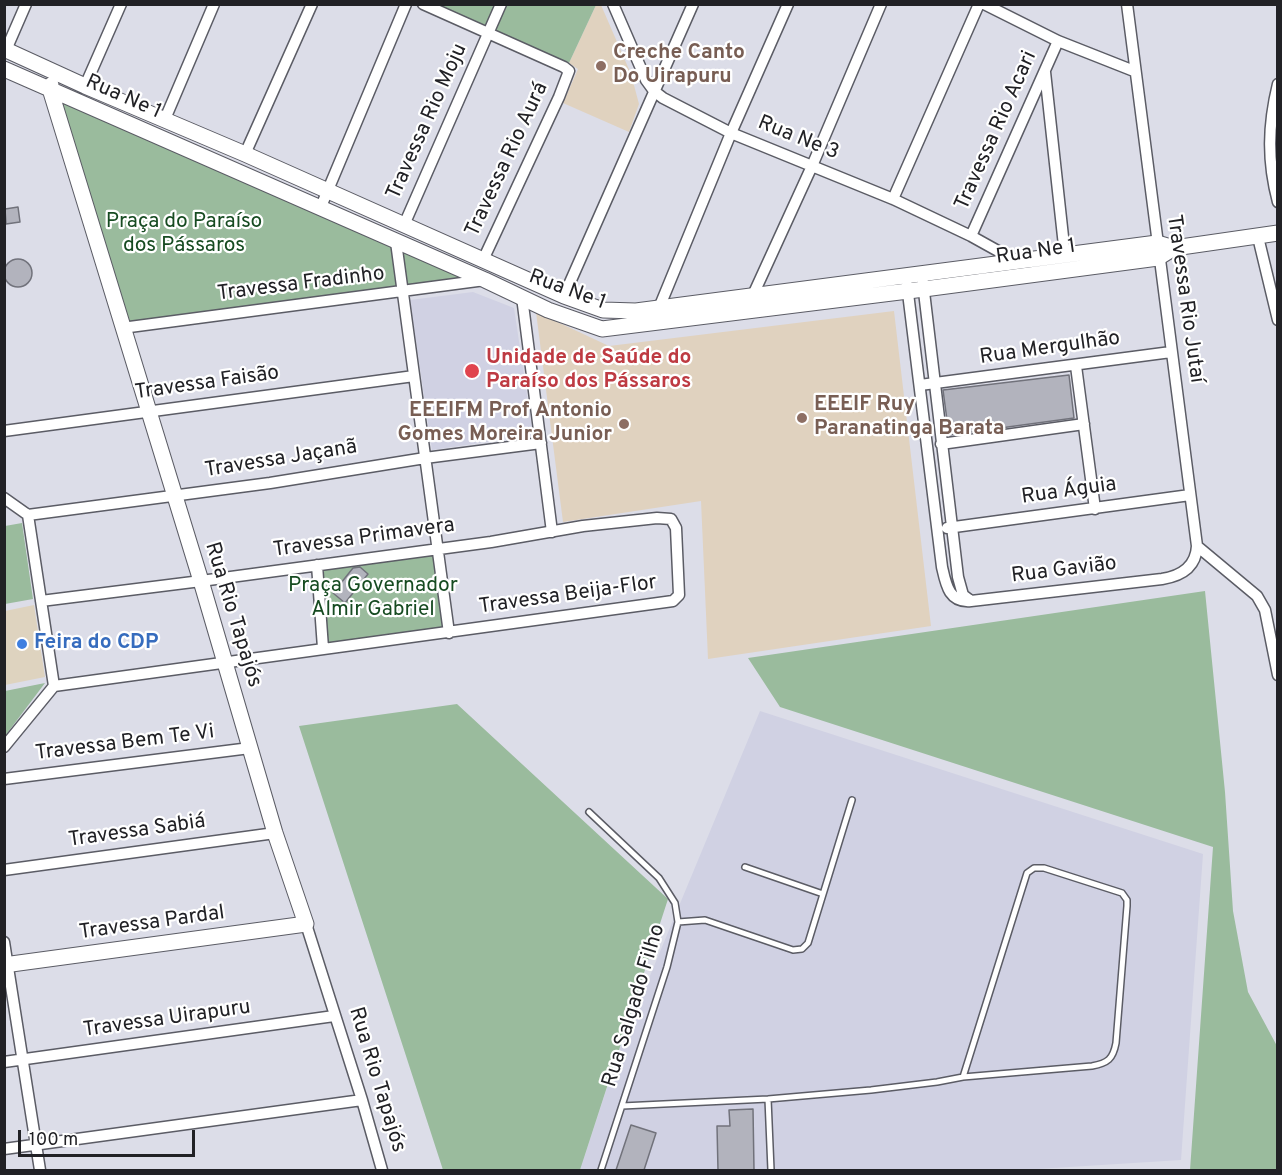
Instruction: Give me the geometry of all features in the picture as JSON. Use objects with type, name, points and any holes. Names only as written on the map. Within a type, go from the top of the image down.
[{"type":"street","points":[[5,49],[26,4]]},
{"type":"street","points":[[85,86],[121,4]]},
{"type":"street","points":[[165,119],[214,4]]},
{"type":"street","points":[[245,154],[312,4]]},
{"type":"street","points":[[320,208],[406,4]]},
{"type":"street","points":[[423,4],[488,34]]},
{"type":"street","name":"Travessa Rio Moju","points":[[404,225],[501,4]]},
{"type":"street","points":[[613,4],[646,80],[654,92]]},
{"type":"street","points":[[544,308],[558,294],[693,4]]},
{"type":"street","points":[[659,308],[731,133],[788,4]]},
{"type":"street","points":[[753,295],[812,166],[881,4]]},
{"type":"street","points":[[893,199],[979,4]]},
{"type":"street","points":[[984,4],[1058,41],[1134,71]]},
{"type":"street","name":"Travessa Rio Jutaí","points":[[1127,4],[1197,546]]},
{"type":"street","name":"Travessa Rio Aurá","points":[[483,260],[570,71],[568,68],[488,34]]},
{"type":"street","name":"Travessa Rio Acari","points":[[971,236],[1058,41]]},
{"type":"street","name":"Rua Ne 1","points":[[5,49],[558,294],[603,310],[636,311],[753,295],[907,284]]},
{"type":"street","name":"Rua Ne 1","points":[[4,69],[544,308],[602,329],[1157,250]]},
{"type":"street","points":[[50,89],[54,72]]},
{"type":"street","points":[[1045,72],[1065,255]]},
{"type":"street","points":[[1278,84],[1271,112],[1269,151],[1271,178],[1278,202]]},
{"type":"street","name":"Rua Rio Tapajós","points":[[50,89],[201,581],[275,833],[362,1100],[382,1170]]},
{"type":"street","name":"Rua Ne 3","points":[[654,92],[670,103],[731,133],[893,199],[971,236],[1016,261]]},
{"type":"street","points":[[1157,250],[1278,233]]},
{"type":"street","points":[[1258,237],[1278,320]]},
{"type":"street","points":[[396,242],[449,633]]},
{"type":"street","name":"Rua Ne 1","points":[[923,282],[1016,261],[1065,255],[1157,250]]},
{"type":"street","name":"Travessa Fradinho","points":[[122,328],[485,280]]},
{"type":"street","points":[[923,282],[941,447],[960,589],[964,597],[971,601]]},
{"type":"street","points":[[907,284],[942,567],[948,591],[958,601],[971,601]]},
{"type":"street","points":[[522,297],[552,532]]},
{"type":"street","name":"Rua Mergulhão","points":[[920,385],[1171,352]]},
{"type":"street","points":[[1076,366],[1095,509]]},
{"type":"street","name":"Travessa Faisão","points":[[4,431],[414,376]]},
{"type":"street","points":[[928,452],[941,447],[1084,424]]},
{"type":"street","name":"Travessa Jaçanã","points":[[28,515],[541,443]]},
{"type":"street","name":"Rua Águia","points":[[937,530],[1190,495]]},
{"type":"street","points":[[4,498],[28,515],[54,686],[4,747]]},
{"type":"street","name":"Travessa Primavera","points":[[41,601],[657,518],[671,519],[674,522],[680,581]]},
{"type":"street","points":[[1197,546],[1257,596],[1264,610],[1278,675]]},
{"type":"street","name":"Rua Gavião","points":[[971,601],[1174,577],[1187,568],[1195,558],[1197,546]]},
{"type":"street","points":[[317,565],[323,648]]},
{"type":"street","name":"Travessa Beija-Flor","points":[[54,686],[672,601],[679,595],[680,581]]},
{"type":"street","name":"Travessa Bem Te Vi","points":[[4,779],[250,748]]},
{"type":"street","name":"Travessa Sabiá","points":[[4,870],[275,833]]},
{"type":"street","name":"Travessa Pardal","points":[[6,965],[306,924]]},
{"type":"street","points":[[4,942],[40,1170]]},
{"type":"street","name":"Travessa Uirapuru","points":[[4,1062],[334,1016]]},
{"type":"street","points":[[4,1149],[362,1100]]},
{"type":"lane","points":[[678,922],[705,920],[798,950],[808,943],[852,800]]},
{"type":"lane","name":"Rua Salgado Filho","points":[[589,812],[659,878],[675,903],[678,922],[667,967],[601,1170]]},
{"type":"lane","points":[[745,867],[823,894]]},
{"type":"lane","points":[[622,1106],[768,1099],[882,1089],[937,1083],[963,1077],[1092,1066],[1107,1062],[1112,1057],[1116,1043],[1127,906],[1127,900],[1122,893],[1044,868],[1034,868],[1026,873],[963,1077]]},
{"type":"lane","points":[[768,1099],[771,1170]]},
{"type":"shaded area","name":"Creche Canto Do Uirapuru","points":[[596,5],[601,5],[631,74],[639,104],[629,132],[563,103],[578,69],[569,63]]},
{"type":"shaded area","name":"Unidade de Saúde do Paraíso dos Pássaros","points":[[473,292],[514,308],[533,435],[432,450],[410,300]]},
{"type":"shaded area","name":"EEEIF Ruy Paranatinga Barata","points":[[894,311],[931,626],[708,659],[701,501],[563,522],[536,312],[609,346]]},
{"type":"shaded area","name":"Feira do CDP","points":[[34,605],[45,677],[5,685],[5,611]]},
{"type":"shaded area","points":[[760,711],[1203,854],[1181,1160],[1022,1170],[580,1170],[620,1048]]},
{"type":"green space","points":[[437,5],[596,5],[569,63]]},
{"type":"green space","name":"Praça do Paraíso dos Pássaros","points":[[55,87],[467,277],[127,324]]},
{"type":"green space","points":[[22,523],[33,599],[5,604],[5,526]]},
{"type":"green space","name":"Praça Governador Almir Gabriel","points":[[437,545],[450,632],[327,646],[323,560]]},
{"type":"green space","points":[[1205,591],[1225,792],[1233,911],[1248,992],[1277,1046],[1277,1170],[1190,1170],[1213,847],[780,707],[748,658]]},
{"type":"green space","points":[[45,683],[5,736],[5,691]]},
{"type":"green space","points":[[457,704],[668,899],[580,1170],[443,1170],[299,726]]},
{"type":"building","points":[[18,207],[20,222],[6,224],[5,209]]},
{"type":"building","points":[[18,259],[28,263],[32,273],[28,283],[18,287],[8,283],[4,273],[8,263]]},
{"type":"building","points":[[1069,375],[1074,418],[949,435],[943,390]]},
{"type":"building","points":[[360,567],[368,574],[345,603],[333,593],[353,568]]},
{"type":"building","points":[[753,1109],[754,1170],[718,1170],[717,1126],[730,1126],[729,1110]]},
{"type":"building","points":[[631,1125],[656,1133],[644,1170],[616,1170]]},
{"type":"place","name":"Creche Canto Do Uirapuru","points":[[601,66]]},
{"type":"place","name":"Unidade de Saúde do Paraíso dos Pássaros","points":[[472,371]]},
{"type":"place","name":"EEEIF Ruy Paranatinga Barata","points":[[802,418]]},
{"type":"place","name":"EEEIFM Prof Antonio Gomes Moreira Junior","points":[[624,424]]},
{"type":"place","name":"Feira do CDP","points":[[22,644]]}]
